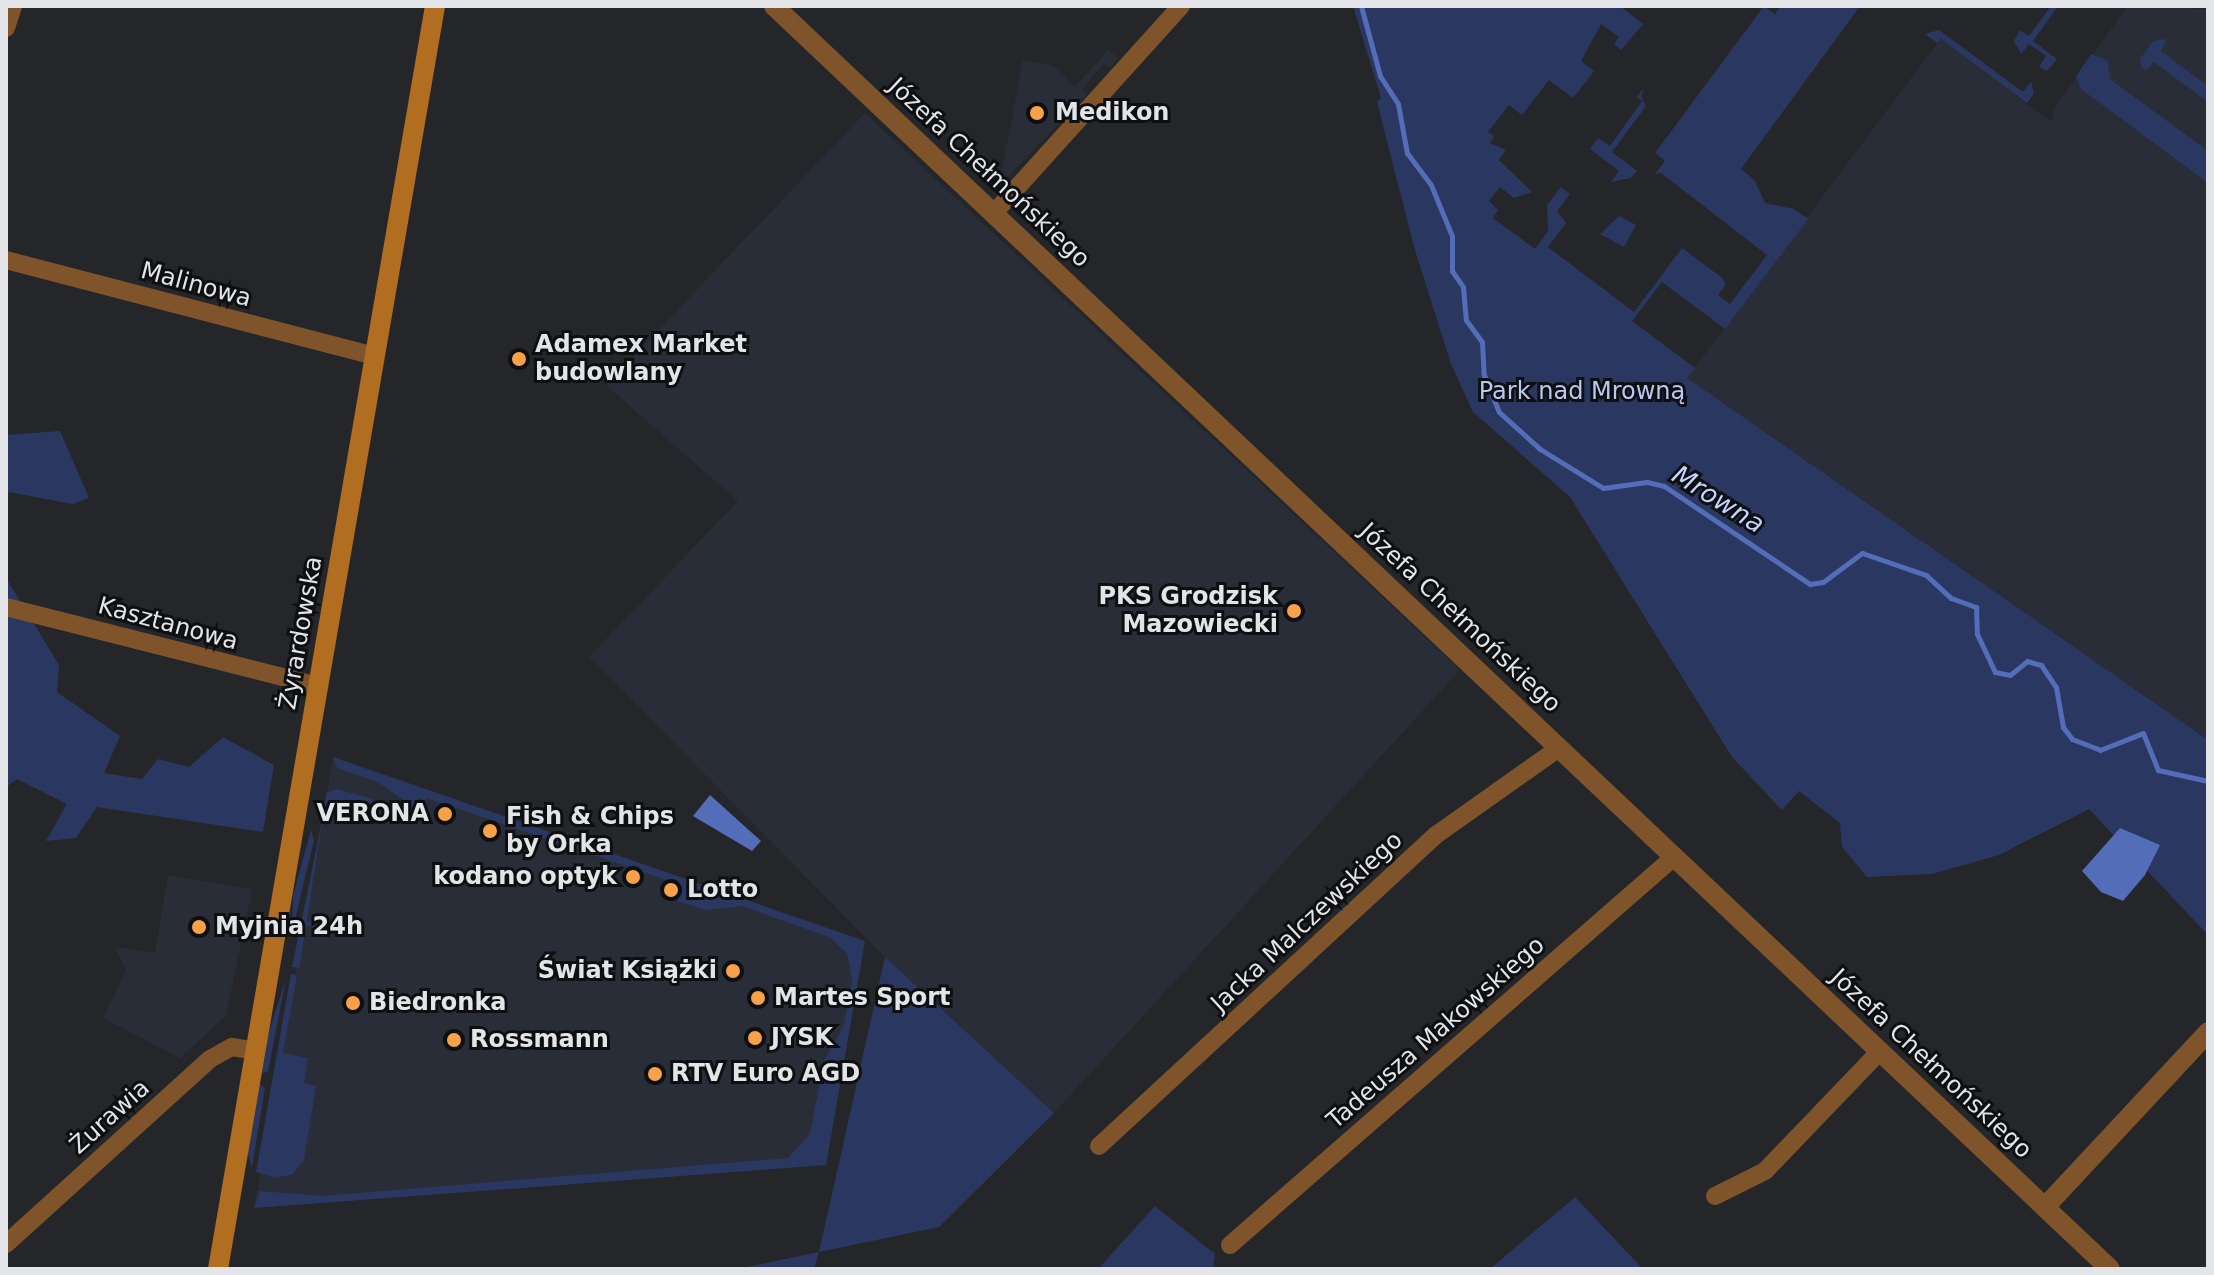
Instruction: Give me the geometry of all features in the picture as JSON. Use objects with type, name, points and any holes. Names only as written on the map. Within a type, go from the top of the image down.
[{"type":"main road","name":"Żyrardowska","points":[[218,1269],[435,6]]},
{"type":"street","points":[[6,28],[13,6]]},
{"type":"street","name":"Józefa Chełmońskiego","points":[[774,6],[2110,1269]]},
{"type":"street","points":[[994,213],[1177,7]]},
{"type":"street","name":"Malinowa","points":[[6,260],[374,356]]},
{"type":"street","name":"Kasztanowa","points":[[6,607],[319,686]]},
{"type":"street","name":"Jacka Malczewskiego","points":[[1099,1146],[1436,835],[1559,748]]},
{"type":"street","name":"Tadeusza Makowskiego","points":[[1230,1245],[1674,857]]},
{"type":"street","points":[[2045,1207],[2208,1032]]},
{"type":"street","name":"Żurawia","points":[[6,1244],[210,1059],[232,1047],[256,1051]]},
{"type":"street","points":[[1715,1196],[1765,1171],[1880,1051]]},
{"type":"shaded area","points":[[2128,6],[2208,9],[2208,740],[1687,378],[1941,38],[2051,122],[2055,107]]},
{"type":"shaded area","points":[[1108,50],[1118,58],[1110,68],[1104,64],[1082,89],[1087,94],[999,186],[1023,60],[1053,66],[1075,87]]},
{"type":"shaded area","points":[[865,113],[1460,670],[1054,1113],[885,957],[589,657],[738,501],[606,385]]},
{"type":"shaded area","points":[[333,758],[865,941],[826,1165],[254,1208]]},
{"type":"shaded area","points":[[710,795],[761,841],[752,851],[693,816]]},
{"type":"shaded area","points":[[2120,828],[2160,845],[2145,875],[2123,901],[2101,892],[2082,871]]},
{"type":"shaded area","points":[[168,875],[252,889],[226,1016],[180,1058],[103,1018],[126,970],[115,947],[155,953]]},
{"type":"green space","name":"Park nad Mrowną","points":[[1353,6],[1620,6],[1643,24],[1621,50],[1614,44],[1619,37],[1601,24],[1581,61],[1594,71],[1573,98],[1549,80],[1522,115],[1509,105],[1488,132],[1494,136],[1490,143],[1506,150],[1499,160],[1532,192],[1514,198],[1500,187],[1489,201],[1498,210],[1493,218],[1535,249],[1548,231],[1547,205],[1561,187],[1570,194],[1557,211],[1566,223],[1548,247],[1634,312],[1682,248],[1721,277],[1726,284],[1718,295],[1730,304],[1767,255],[1661,173],[1655,174],[1665,161],[1655,153],[1764,6],[1775,14],[1781,6],[1860,6],[1741,169],[1755,181],[1765,203],[1794,209],[1808,219],[1725,329],[1662,282],[1632,321],[1695,368],[1687,378],[2208,740],[2208,935],[2089,809],[1999,855],[1932,874],[1867,877],[1842,847],[1840,823],[1799,791],[1782,810],[1732,757],[1570,497],[1473,412],[1451,364],[1414,247],[1377,102],[1381,98]]},
{"type":"green space","points":[[2051,6],[2058,6],[2033,41],[2057,59],[2047,71],[2039,67],[2046,56],[2029,44],[2021,54],[2014,41],[2020,30],[2029,36]]},
{"type":"green space","points":[[1939,30],[2023,92],[2031,81],[2034,94],[2027,103],[1941,39],[1937,43],[1925,34]]},
{"type":"green space","points":[[2167,39],[2161,51],[2208,86],[2208,102],[2154,62],[2146,71],[2141,67],[2140,59],[2153,41]]},
{"type":"green space","points":[[2091,54],[2108,61],[2110,79],[2208,151],[2208,183],[2081,89],[2076,76]]},
{"type":"green space","points":[[1644,88],[1641,97],[1646,106],[1612,152],[1637,171],[1631,178],[1611,182],[1619,171],[1590,149],[1598,138],[1610,146],[1642,101],[1637,97]]},
{"type":"green space","points":[[1619,216],[1636,225],[1624,247],[1600,234]]},
{"type":"green space","points":[[60,431],[89,498],[72,504],[9,492],[6,504],[6,435]]},
{"type":"green space","points":[[6,578],[59,665],[57,692],[120,736],[104,773],[142,779],[158,759],[189,767],[223,737],[274,765],[263,832],[97,807],[76,838],[46,841],[67,804],[17,779],[6,787]]},
{"type":"green space","points":[[333,757],[865,941],[826,1165],[254,1208],[260,1191],[322,1196],[788,1158],[810,1134],[824,1061],[844,1025],[852,980],[847,953],[829,937],[742,906],[705,910],[678,901],[681,885],[427,798],[421,813],[378,782],[337,768]]},
{"type":"green space","points":[[337,789],[373,799],[381,820],[324,810],[326,793]]},
{"type":"green space","points":[[323,816],[307,920],[320,927],[306,926],[299,968],[292,967]]},
{"type":"green space","points":[[311,830],[314,840],[292,932],[293,896]]},
{"type":"green space","points":[[885,957],[1054,1113],[939,1227],[819,1252]]},
{"type":"green space","points":[[291,974],[297,975],[283,1053],[308,1058],[304,1083],[316,1086],[304,1160],[293,1174],[276,1178],[256,1172]]},
{"type":"green space","points":[[286,978],[268,1072],[261,1073],[267,1038]]},
{"type":"green space","points":[[259,1084],[265,1088],[252,1168],[247,1151]]},
{"type":"green space","points":[[1575,1197],[1643,1269],[1490,1269]]},
{"type":"green space","points":[[1155,1206],[1215,1254],[1213,1269],[1098,1269]]},
{"type":"green space","points":[[819,1252],[814,1269],[737,1269]]},
{"type":"waterway","name":"Mrowna","points":[[1361,6],[1380,76],[1398,104],[1407,153],[1431,185],[1452,236],[1452,271],[1463,287],[1466,320],[1482,342],[1484,375],[1499,412],[1540,449],[1603,488],[1647,482],[1664,486],[1810,584],[1823,582],[1862,553],[1926,575],[1951,598],[1976,607],[1977,634],[1995,672],[2010,675],[2027,661],[2041,665],[2056,687],[2063,727],[2072,739],[2100,750],[2143,733],[2158,770],[2208,781]]},
{"type":"place","name":"Medikon","points":[[1037,113]]},
{"type":"place","name":"Adamex Market budowlany","points":[[519,359]]},
{"type":"place","name":"PKS Grodzisk Mazowiecki","points":[[1294,611]]},
{"type":"place","name":"VERONA","points":[[445,814]]},
{"type":"place","name":"Fish & Chips by Orka","points":[[490,831]]},
{"type":"place","name":"kodano optyk","points":[[633,877]]},
{"type":"place","name":"Lotto","points":[[671,890]]},
{"type":"place","name":"Myjnia 24h","points":[[199,927]]},
{"type":"place","name":"Świat Książki","points":[[733,971]]},
{"type":"place","name":"Martes Sport","points":[[758,998]]},
{"type":"place","name":"Biedronka","points":[[353,1003]]},
{"type":"place","name":"JYSK","points":[[755,1038]]},
{"type":"place","name":"Rossmann","points":[[454,1040]]},
{"type":"place","name":"RTV Euro AGD","points":[[655,1074]]}]
